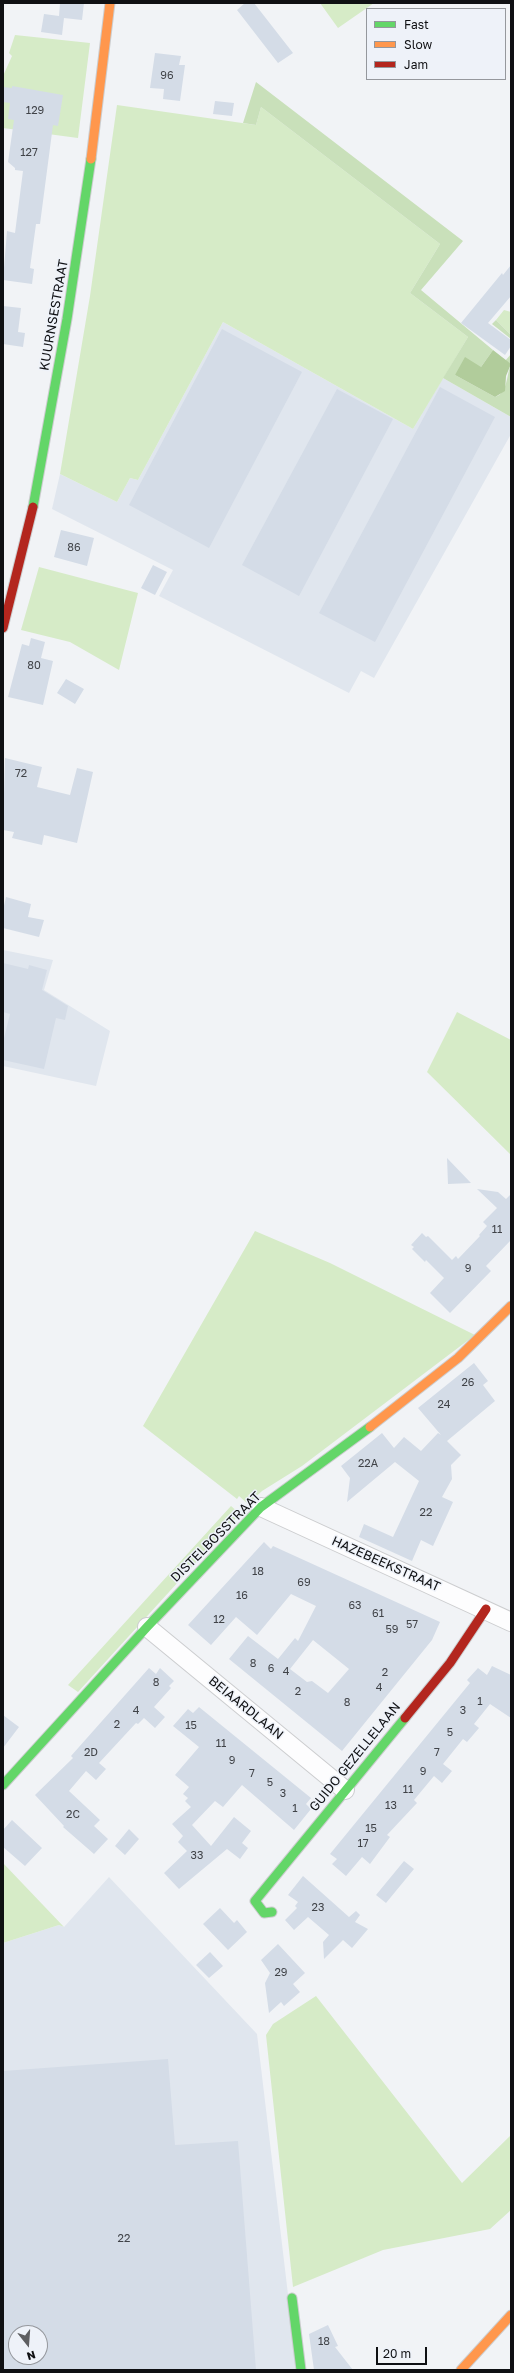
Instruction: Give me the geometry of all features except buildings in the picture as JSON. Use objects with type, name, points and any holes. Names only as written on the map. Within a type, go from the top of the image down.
[{"type":"street","name":"KUURNSESTRAAT","points":[[3,628],[33,508],[63,345],[86,202],[110,3]]},
{"type":"street","name":"DISTELBOSSTRAAT","points":[[3,1785],[147,1627],[261,1507],[383,1417],[458,1358],[511,1306]]},
{"type":"street","name":"HAZEBEEKSTRAAT","points":[[261,1507],[486,1609],[511,1622]]},
{"type":"street","name":"GUIDO GEZELLELAAN","points":[[272,1912],[264,1913],[255,1901],[450,1663],[486,1609]]},
{"type":"street","name":"BEIAARDLAAN","points":[[147,1627],[345,1790]]},
{"type":"street","points":[[292,2298],[301,2370]]},
{"type":"street","points":[[461,2370],[511,2315]]},
{"type":"shaded area","points":[[320,3],[374,3],[366,8],[338,28]]},
{"type":"shaded area","points":[[15,35],[90,43],[78,138],[3,128],[3,76],[12,56],[9,53]]},
{"type":"shaded area","points":[[256,82],[463,241],[421,290],[493,350],[481,367],[455,375],[495,397],[502,392],[506,384],[511,364],[511,417],[443,378],[468,337],[410,293],[440,244],[261,107],[256,125],[243,123]]},
{"type":"shaded area","points":[[117,105],[256,125],[261,107],[440,244],[410,293],[468,337],[413,429],[223,322],[138,480],[130,478],[117,502],[60,474],[90,296]]},
{"type":"shaded area","points":[[504,310],[511,312],[511,335],[496,320]]},
{"type":"shaded area","points":[[496,320],[511,335],[511,339],[492,324]]},
{"type":"shaded area","points":[[223,322],[413,429],[443,378],[511,417],[511,434],[374,678],[361,671],[349,693],[159,596],[173,570],[52,509],[60,474],[117,502],[130,478],[138,480]]},
{"type":"shaded area","points":[[493,350],[511,364],[506,376],[505,391],[495,397],[455,375],[465,357],[481,367]]},
{"type":"shaded area","points":[[511,354],[511,364],[505,361]]},
{"type":"shaded area","points":[[39,567],[138,593],[119,670],[70,642],[21,630]]},
{"type":"shaded area","points":[[3,950],[53,960],[44,990],[110,1031],[96,1086],[3,1066]]},
{"type":"shaded area","points":[[457,1012],[511,1040],[511,1155],[427,1072]]},
{"type":"shaded area","points":[[255,1231],[330,1263],[475,1335],[302,1466],[262,1491],[248,1504],[239,1496],[237,1499],[143,1426]]},
{"type":"shaded area","points":[[231,1506],[240,1514],[78,1692],[68,1685]]},
{"type":"shaded area","points":[[3,1863],[64,1927],[59,1925],[3,1943]]},
{"type":"shaded area","points":[[109,1877],[257,2034],[297,2370],[3,2370],[3,1943],[59,1925],[64,1927]]},
{"type":"shaded area","points":[[316,1996],[462,2183],[511,2135],[511,2210],[490,2229],[383,2250],[293,2287],[266,2035],[273,2024]]},
{"type":"traffic: fast","points":[[33,507],[67,319],[91,159]]},
{"type":"traffic: fast","points":[[3,1785],[147,1627],[261,1507],[370,1427]]},
{"type":"traffic: fast","points":[[272,1912],[264,1913],[255,1901],[405,1718]]},
{"type":"traffic: fast","points":[[292,2298],[301,2370]]},
{"type":"traffic: slow","points":[[91,159],[110,3]]},
{"type":"traffic: slow","points":[[370,1427],[458,1358],[511,1306]]},
{"type":"traffic: slow","points":[[461,2370],[511,2315]]},
{"type":"traffic: jam","points":[[3,628],[33,507]]},
{"type":"traffic: jam","points":[[405,1718],[450,1663],[486,1609]]}]
